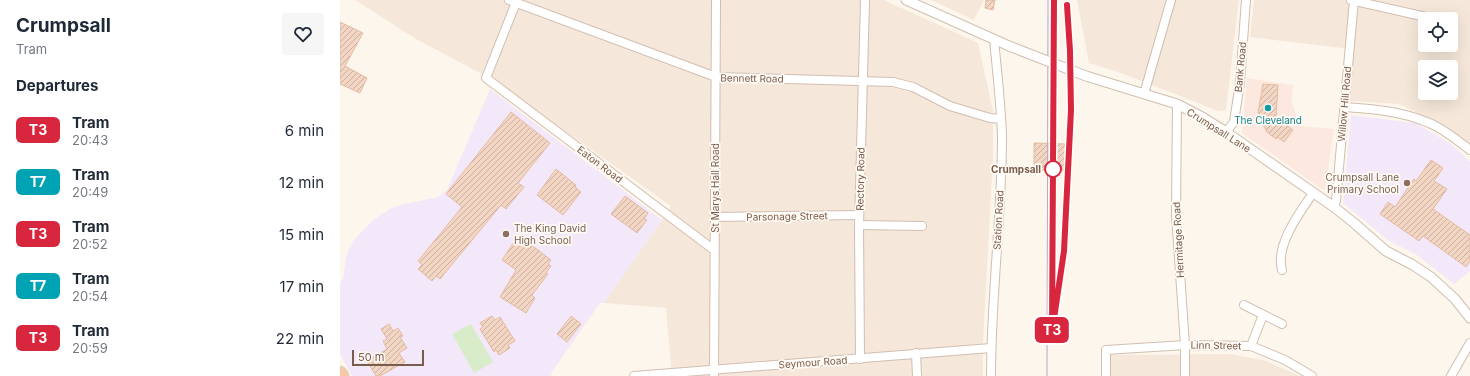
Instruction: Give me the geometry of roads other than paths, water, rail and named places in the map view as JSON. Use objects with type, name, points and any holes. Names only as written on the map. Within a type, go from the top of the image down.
[{"type":"street","name":"St Marys Hall Road","points":[[714,373],[716,0]]},
{"type":"street","name":"Rectory Road","points":[[860,359],[859,215],[865,0]]},
{"type":"street","name":"Crumpsall Lane","points":[[906,0],[1009,46],[1086,76],[1177,104],[1202,117],[1334,207],[1386,251],[1413,265],[1431,277],[1455,299],[1470,318]]},
{"type":"street","points":[[1144,94],[1171,0]]},
{"type":"street","name":"Bank Road","points":[[1226,132],[1234,122],[1240,82],[1246,0]]},
{"type":"street","points":[[1351,0],[1418,15]]},
{"type":"street","name":"Willow Hill Road","points":[[1334,207],[1336,202],[1354,0]]},
{"type":"street","name":"Bennett Road","points":[[514,1],[716,77],[893,82],[913,87],[950,106],[990,118],[1001,119]]},
{"type":"street","name":"Eaton Road","points":[[514,1],[486,78],[714,250]]},
{"type":"street","name":"Station Road","points":[[991,376],[991,348],[1000,189],[1001,119],[994,39]]},
{"type":"street","name":"Hermitage Road","points":[[1177,104],[1176,215],[1185,345],[1185,376]]},
{"type":"street","points":[[1344,106],[1383,110],[1413,117],[1430,123],[1446,132],[1470,150]]},
{"type":"street","points":[[1282,270],[1281,260],[1288,233],[1313,193]]},
{"type":"street","name":"Parsonage Street","points":[[715,217],[859,215]]},
{"type":"street","points":[[859,225],[922,226]]},
{"type":"street","points":[[1244,305],[1282,324]]},
{"type":"street","points":[[1251,346],[1263,315]]},
{"type":"street","points":[[1451,376],[1470,344]]},
{"type":"street","name":"Linn Street","points":[[1106,376],[1106,350],[1185,345],[1251,346],[1285,360],[1312,376]]},
{"type":"street","name":"Seymour Road","points":[[634,376],[714,373],[916,353],[991,348]]},
{"type":"street","points":[[916,353],[917,376]]},
{"type":"tram line","points":[[1047,376],[1048,0]]},
{"type":"tram line","name":"T3","points":[[1054,0],[1052,332],[1064,251],[1071,110],[1070,51],[1067,5]]},
{"type":"tram line","points":[[1052,332],[1064,251],[1071,110],[1070,51],[1067,5]]},
{"type":"place","name":"The Cleveland","points":[[1268,108]]},
{"type":"place","name":"Crumpsall","points":[[1053,169]]},
{"type":"place","name":"Crumpsall Lane Primary School","points":[[1407,183]]},
{"type":"place","name":"The King David High School","points":[[506,234]]}]
